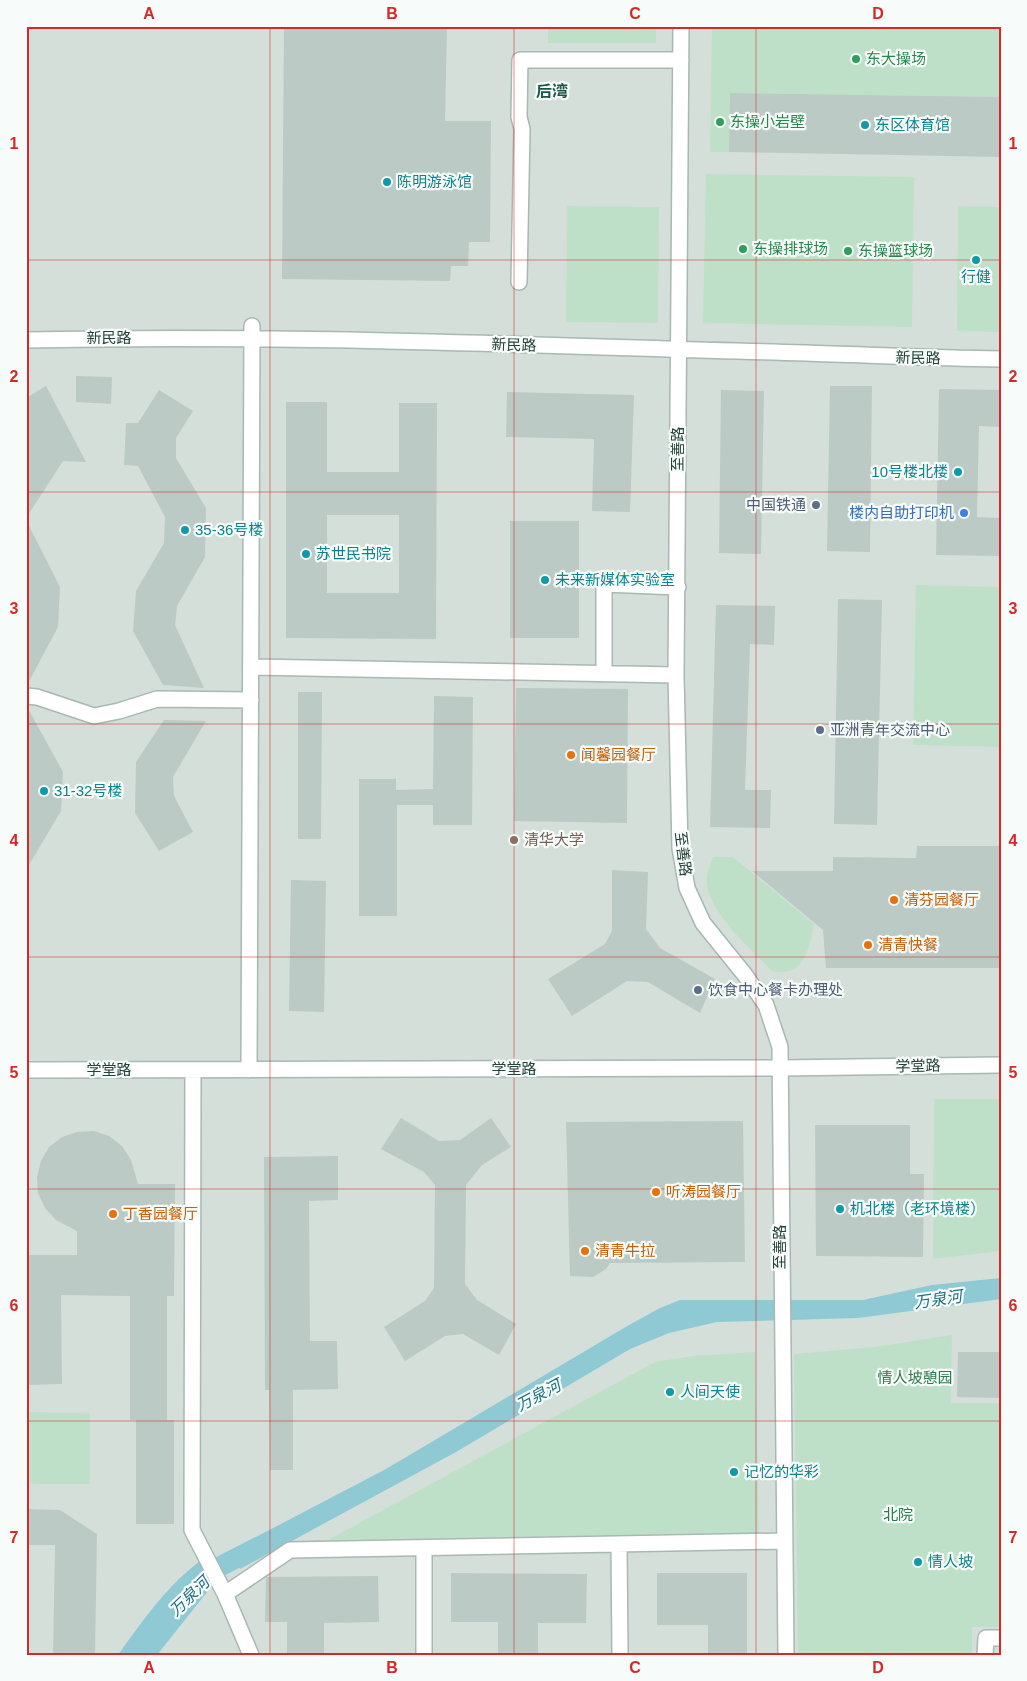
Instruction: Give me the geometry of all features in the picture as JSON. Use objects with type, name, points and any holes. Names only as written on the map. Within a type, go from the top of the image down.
[{"type":"street","name":"至善路","points":[[681,26],[676,675],[680,848],[687,888],[703,923],[745,975],[766,1005],[777,1034],[780,1068],[780,1295],[786,1655]]},
{"type":"street","points":[[519,282],[522,137],[519,117],[520,60],[681,60]]},
{"type":"street","points":[[249,1070],[253,333]]},
{"type":"street","name":"新民路","points":[[26,340],[253,333],[679,351],[892,358],[1001,359]]},
{"type":"street","points":[[604,674],[604,584],[678,587]]},
{"type":"street","points":[[251,667],[676,675]]},
{"type":"street","points":[[26,696],[38,697],[94,716],[119,711],[157,699],[251,700]]},
{"type":"street","name":"学堂路","points":[[26,1070],[780,1068],[1001,1065]]},
{"type":"street","points":[[194,1070],[192,1530],[225,1594],[251,1655]]},
{"type":"street","points":[[225,1594],[290,1550],[784,1541]]},
{"type":"street","points":[[619,1544],[620,1655]]},
{"type":"street","points":[[424,1548],[424,1655]]},
{"type":"street","points":[[986,1655],[986,1638],[1001,1638]]},
{"type":"shaded area","name":"清华大学","points":[[26,26],[1001,26],[1001,1655],[26,1655]]},
{"type":"green space","points":[[548,26],[656,26],[656,43],[548,43]]},
{"type":"green space","name":"东大操场","points":[[712,26],[1001,26],[1001,97],[731,93],[729,152],[710,152]]},
{"type":"green space","name":"东操篮球场","points":[[706,174],[914,177],[912,327],[703,323]]},
{"type":"green space","points":[[567,206],[659,207],[658,323],[566,322]]},
{"type":"green space","points":[[958,206],[1001,207],[1001,332],[957,331]]},
{"type":"green space","points":[[916,585],[1001,587],[1001,747],[913,745]]},
{"type":"green space","points":[[713,857],[733,857],[814,924],[807,952],[798,966],[783,972],[772,971],[731,929],[721,916],[708,891],[707,876]]},
{"type":"green space","points":[[934,1099],[1001,1099],[1001,1251],[933,1259]]},
{"type":"green space","name":"北院","points":[[952,1335],[951,1403],[1001,1403],[1001,1627],[972,1627],[972,1655],[798,1655],[794,1354],[875,1347]]},
{"type":"green space","points":[[755,1352],[759,1533],[328,1540],[655,1362],[693,1356]]},
{"type":"green space","points":[[26,1412],[90,1413],[90,1484],[34,1484],[26,1480]]},
{"type":"water","points":[[1001,1278],[1001,1299],[858,1318],[717,1322],[669,1333],[630,1349],[456,1452],[240,1569],[232,1552],[233,1549],[386,1469],[629,1325],[660,1308],[680,1300],[863,1300],[932,1285]]},
{"type":"water","points":[[204,1558],[215,1582],[157,1655],[118,1655],[147,1615],[168,1591]]},
{"type":"building","name":"陈明游泳馆","points":[[284,26],[447,26],[445,121],[491,121],[490,242],[469,242],[468,266],[451,266],[450,281],[282,279]]},
{"type":"building","name":"东区体育馆","points":[[730,93],[1001,97],[1001,157],[729,152]]},
{"type":"building","points":[[76,376],[112,377],[111,404],[76,402]]},
{"type":"building","points":[[46,386],[86,462],[63,461],[26,518],[26,398]]},
{"type":"building","points":[[830,386],[872,386],[870,552],[827,551]]},
{"type":"building","name":"10号楼北楼","points":[[939,389],[1001,390],[1001,427],[979,426],[977,517],[1001,518],[1001,556],[936,555]]},
{"type":"building","name":"35-36号楼","points":[[159,390],[193,411],[176,438],[176,458],[206,508],[205,557],[177,606],[175,625],[204,688],[163,685],[133,631],[136,591],[164,543],[165,517],[138,466],[124,465],[126,423],[138,423]]},
{"type":"building","points":[[721,390],[764,391],[761,554],[719,553]]},
{"type":"building","points":[[507,392],[634,395],[630,512],[592,511],[594,439],[506,437]]},
{"type":"building","name":"苏世民书院","points":[[286,402],[327,402],[327,472],[399,472],[399,403],[437,403],[436,639],[286,638]],"holes":[[[327,515],[399,515],[399,593],[327,593]]]},
{"type":"building","points":[[26,520],[60,587],[58,627],[26,687]]},
{"type":"building","name":"未来新媒体实验室","points":[[510,521],[579,521],[579,638],[510,638]]},
{"type":"building","points":[[838,599],[882,600],[877,825],[834,824]]},
{"type":"building","points":[[716,605],[775,606],[774,645],[750,644],[745,790],[771,790],[770,828],[710,827]]},
{"type":"building","name":"闻馨园餐厅","points":[[516,688],[628,689],[627,823],[514,821]]},
{"type":"building","points":[[298,692],[322,692],[321,839],[298,839]]},
{"type":"building","points":[[434,696],[473,697],[472,825],[433,825],[433,805],[397,805],[397,916],[359,916],[359,779],[396,779],[396,790],[433,789]]},
{"type":"building","name":"31-32号楼","points":[[26,705],[63,772],[61,811],[26,870]]},
{"type":"building","points":[[164,720],[206,721],[173,777],[174,796],[193,832],[159,851],[135,813],[136,762]]},
{"type":"building","name":"清芬园餐厅","points":[[917,846],[1001,846],[1001,968],[826,968],[823,930],[752,871],[833,871],[833,857],[916,858]]},
{"type":"building","points":[[612,870],[648,872],[646,929],[660,948],[715,979],[700,1013],[648,982],[627,981],[572,1016],[548,979],[605,944],[612,931]]},
{"type":"building","points":[[291,880],[326,881],[324,1012],[289,1011]]},
{"type":"building","points":[[401,1118],[439,1141],[460,1140],[491,1118],[511,1147],[482,1165],[466,1185],[465,1284],[477,1300],[516,1324],[499,1355],[463,1334],[445,1336],[405,1361],[384,1327],[425,1301],[434,1288],[435,1185],[424,1172],[381,1149]]},
{"type":"building","name":"听涛园餐厅","points":[[743,1121],[745,1262],[610,1263],[606,1269],[593,1277],[570,1276],[566,1122]]},
{"type":"building","points":[[815,1125],[910,1125],[910,1174],[924,1174],[923,1257],[816,1256]]},
{"type":"building","points":[[94,1131],[109,1136],[122,1146],[131,1160],[138,1184],[175,1184],[174,1296],[167,1296],[167,1420],[174,1420],[174,1524],[136,1524],[136,1420],[130,1420],[130,1296],[61,1295],[62,1384],[26,1385],[26,1255],[77,1255],[77,1231],[56,1220],[45,1208],[38,1193],[37,1177],[41,1161],[49,1147],[62,1137],[77,1132]]},
{"type":"building","points":[[338,1156],[338,1200],[309,1201],[310,1341],[337,1341],[338,1389],[293,1390],[293,1470],[270,1470],[269,1390],[265,1390],[264,1157]]},
{"type":"building","points":[[958,1352],[1001,1352],[1001,1398],[957,1397]]},
{"type":"building","points":[[26,1509],[60,1510],[97,1534],[95,1655],[53,1655],[55,1545],[26,1545]]},
{"type":"building","points":[[451,1573],[587,1574],[586,1623],[538,1623],[538,1655],[498,1655],[498,1622],[451,1622]]},
{"type":"building","points":[[657,1573],[747,1573],[747,1655],[708,1655],[708,1625],[657,1625]]},
{"type":"building","points":[[378,1576],[379,1622],[324,1623],[324,1655],[287,1655],[287,1622],[265,1622],[266,1577]]},
{"type":"waterway","name":"万泉河","points":[[198,1585],[219,1567],[258,1547]]},
{"type":"place","name":"东大操场","points":[[856,59]]},
{"type":"place","name":"东操小岩壁","points":[[720,122]]},
{"type":"place","name":"东区体育馆","points":[[865,125]]},
{"type":"place","name":"陈明游泳馆","points":[[387,182]]},
{"type":"place","name":"东操排球场","points":[[743,249]]},
{"type":"place","name":"东操篮球场","points":[[848,251]]},
{"type":"place","name":"行健","points":[[976,260]]},
{"type":"place","name":"10号楼北楼","points":[[958,472]]},
{"type":"place","name":"中国铁通","points":[[816,505]]},
{"type":"place","name":"楼内自助打印机","points":[[964,513]]},
{"type":"place","name":"35-36号楼","points":[[185,530]]},
{"type":"place","name":"苏世民书院","points":[[306,554]]},
{"type":"place","name":"未来新媒体实验室","points":[[545,580]]},
{"type":"place","name":"亚洲青年交流中心","points":[[820,730]]},
{"type":"place","name":"闻馨园餐厅","points":[[571,755]]},
{"type":"place","name":"31-32号楼","points":[[44,791]]},
{"type":"place","name":"清华大学","points":[[514,840]]},
{"type":"place","name":"清芬园餐厅","points":[[894,900]]},
{"type":"place","name":"清青快餐","points":[[868,945]]},
{"type":"place","name":"饮食中心餐卡办理处","points":[[698,990]]},
{"type":"place","name":"听涛园餐厅","points":[[656,1192]]},
{"type":"place","name":"机北楼（老环境楼）","points":[[840,1209]]},
{"type":"place","name":"丁香园餐厅","points":[[113,1214]]},
{"type":"place","name":"清青牛拉","points":[[585,1251]]},
{"type":"place","name":"人间天使","points":[[670,1392]]},
{"type":"place","name":"记忆的华彩","points":[[734,1472]]},
{"type":"place","name":"情人坡","points":[[918,1562]]},
{"type":"district","name":"后湾","points":[[552,91]]},
{"type":"park label","name":"情人坡憩园","points":[[915,1378]]}]
